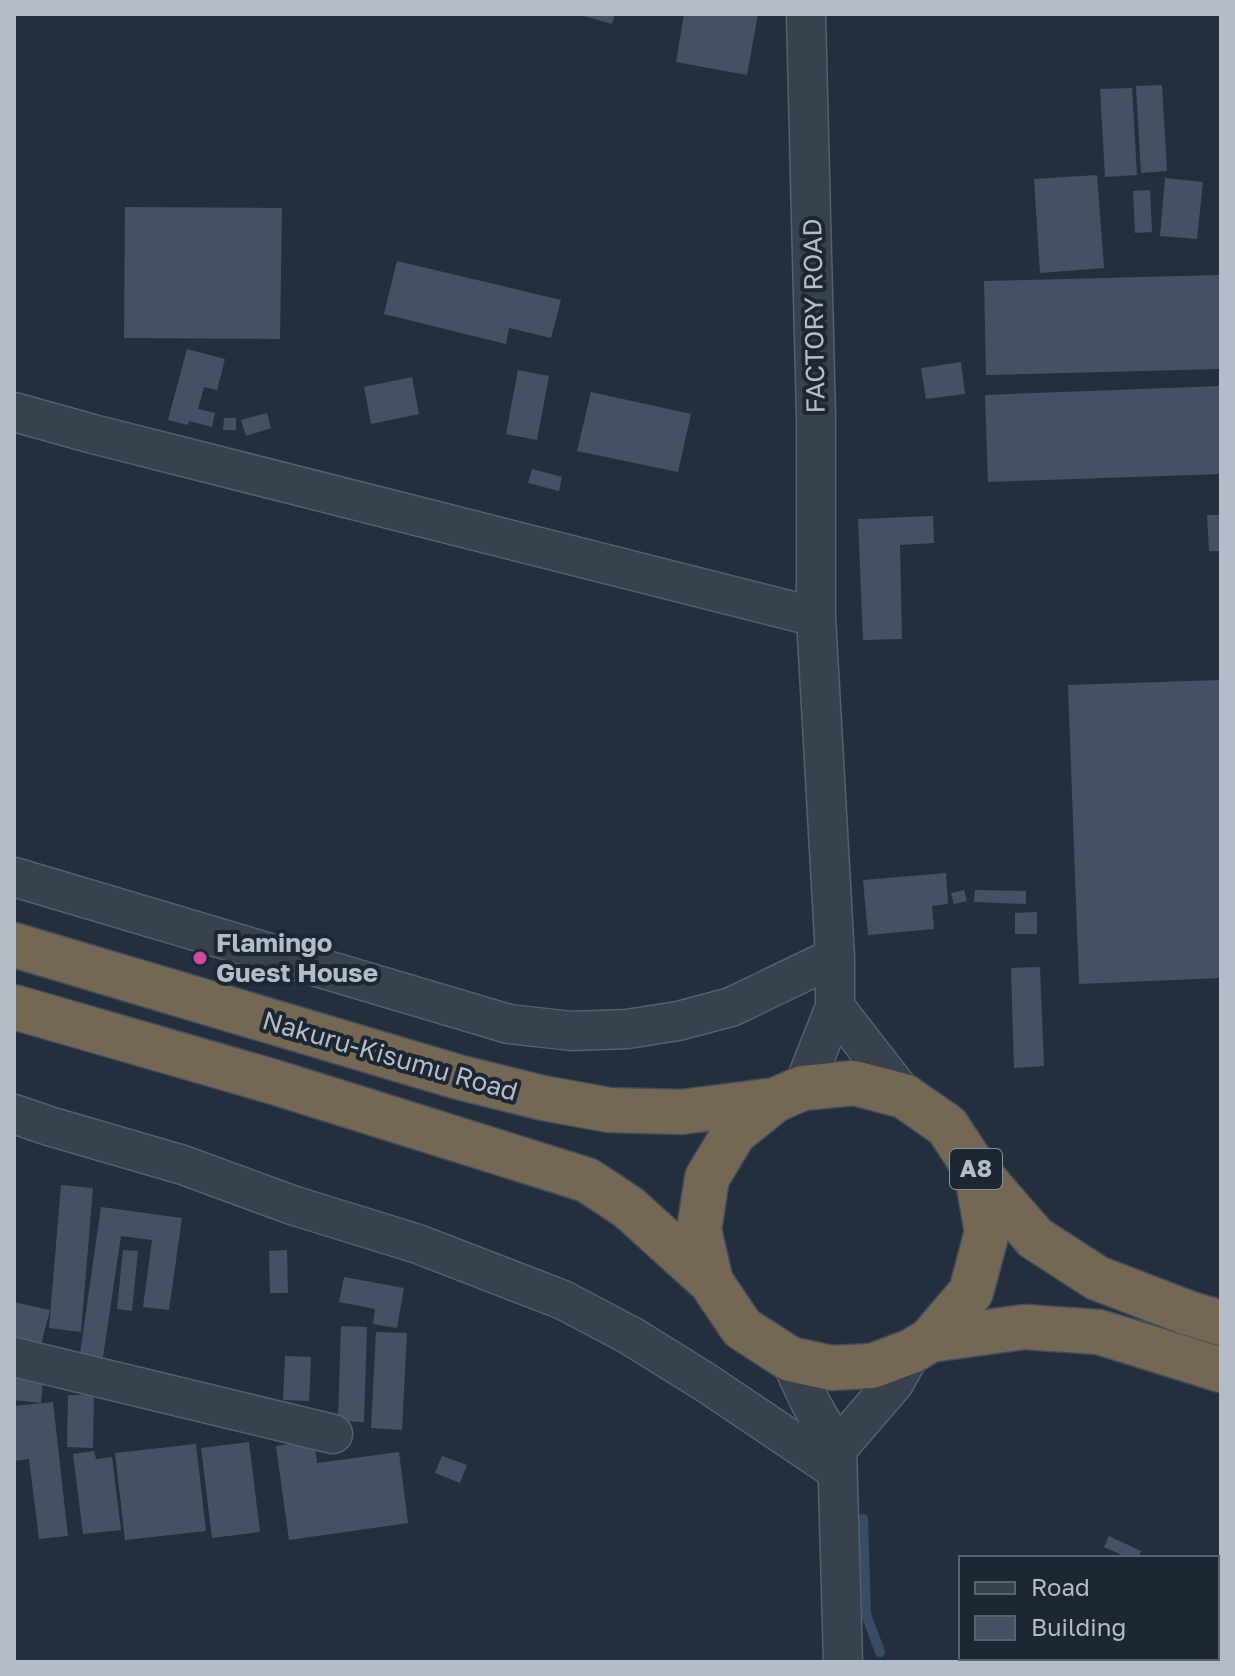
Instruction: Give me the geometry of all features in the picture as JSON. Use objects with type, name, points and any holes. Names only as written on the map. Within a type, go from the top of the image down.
[{"type":"highway","name":"Nakuru-Kisumu Road","points":[[14,945],[458,1077],[543,1098],[609,1110],[681,1112],[789,1094]]},
{"type":"highway","name":"A8","points":[[14,1007],[274,1082],[587,1180],[628,1207],[711,1282],[742,1328],[790,1359],[831,1368],[872,1366],[921,1345],[1024,1327],[1099,1332],[1221,1370]]},
{"type":"highway","name":"A8","points":[[711,1282],[699,1230],[707,1178],[734,1133],[789,1094],[854,1083],[904,1096],[947,1126],[976,1170],[1035,1238],[1097,1278],[1221,1323]]},
{"type":"highway","name":"A8","points":[[921,1345],[971,1292],[987,1232],[976,1170]]},
{"type":"street","name":"FACTORY ROAD","points":[[806,14],[816,417],[816,617],[835,957],[835,1007]]},
{"type":"street","points":[[14,412],[816,617]]},
{"type":"street","points":[[14,877],[509,1024],[572,1031],[627,1029],[678,1021],[731,1007],[835,957]]},
{"type":"street","points":[[789,1094],[835,1007],[904,1096]]},
{"type":"street","points":[[14,1114],[183,1165],[292,1205],[418,1244],[563,1300],[631,1336],[837,1459]]},
{"type":"street","points":[[837,1459],[921,1345]]},
{"type":"street","points":[[14,1357],[333,1434]]},
{"type":"street","points":[[790,1359],[837,1459],[843,1662]]},
{"type":"building","points":[[577,14],[615,14],[612,24]]},
{"type":"building","points":[[684,14],[758,14],[747,75],[676,62]]},
{"type":"building","points":[[1162,85],[1167,171],[1141,173],[1136,86]]},
{"type":"building","points":[[1132,88],[1137,175],[1105,177],[1100,89]]},
{"type":"building","points":[[1097,175],[1104,268],[1040,273],[1034,179]]},
{"type":"building","points":[[1165,178],[1203,182],[1197,239],[1160,236]]},
{"type":"building","points":[[1150,190],[1152,232],[1135,233],[1133,191]]},
{"type":"building","points":[[125,207],[282,208],[280,339],[124,338]]},
{"type":"building","points":[[397,261],[561,300],[551,338],[509,328],[506,344],[384,314]]},
{"type":"building","points":[[1221,275],[1221,369],[986,375],[984,281]]},
{"type":"building","points":[[187,349],[225,359],[217,390],[204,387],[198,409],[215,413],[212,427],[168,420]]},
{"type":"building","points":[[961,362],[965,394],[926,399],[921,368]]},
{"type":"building","points":[[518,370],[549,376],[537,440],[506,434]]},
{"type":"building","points":[[412,377],[419,414],[371,424],[364,387]]},
{"type":"building","points":[[1221,386],[1221,474],[988,482],[985,395]]},
{"type":"building","points":[[591,392],[691,414],[678,472],[577,451]]},
{"type":"building","points":[[267,413],[271,428],[246,436],[241,420]]},
{"type":"building","points":[[224,418],[236,418],[236,430],[223,430]]},
{"type":"building","points":[[532,469],[562,477],[559,491],[528,483]]},
{"type":"building","points":[[1207,515],[1221,515],[1221,551],[1209,551]]},
{"type":"building","points":[[933,516],[934,543],[900,545],[902,639],[863,640],[858,519]]},
{"type":"building","points":[[1221,680],[1221,978],[1079,984],[1068,685]]},
{"type":"building","points":[[946,873],[948,904],[932,906],[934,929],[868,935],[863,880]]},
{"type":"building","points":[[964,890],[967,901],[954,904],[951,893]]},
{"type":"building","points":[[975,890],[1026,891],[1026,904],[974,902]]},
{"type":"building","points":[[1037,912],[1037,934],[1015,934],[1015,913]]},
{"type":"building","points":[[1040,967],[1044,1066],[1014,1068],[1011,968]]},
{"type":"building","points":[[61,1185],[93,1188],[81,1332],[49,1328]]},
{"type":"building","points":[[101,1207],[182,1218],[169,1310],[143,1307],[152,1240],[121,1236],[103,1357],[80,1354]]},
{"type":"building","points":[[123,1250],[138,1251],[132,1311],[117,1309]]},
{"type":"building","points":[[287,1250],[288,1293],[270,1293],[269,1251]]},
{"type":"building","points":[[344,1277],[404,1288],[397,1328],[373,1324],[375,1309],[339,1302]]},
{"type":"building","points":[[14,1302],[50,1310],[41,1345],[14,1338]]},
{"type":"building","points":[[341,1326],[367,1327],[364,1422],[338,1421]]},
{"type":"building","points":[[376,1332],[407,1333],[402,1430],[371,1428]]},
{"type":"building","points":[[285,1356],[311,1357],[309,1401],[283,1400]]},
{"type":"building","points":[[14,1367],[44,1370],[41,1403],[14,1400]]},
{"type":"building","points":[[68,1395],[94,1395],[93,1448],[67,1447]]},
{"type":"building","points":[[53,1402],[68,1536],[39,1539],[29,1459],[14,1461],[14,1406]]},
{"type":"building","points":[[314,1441],[317,1463],[399,1452],[408,1523],[289,1540],[276,1446]]},
{"type":"building","points":[[249,1442],[260,1532],[212,1538],[201,1448]]},
{"type":"building","points":[[196,1444],[206,1531],[125,1540],[115,1453]]},
{"type":"building","points":[[94,1451],[96,1459],[112,1457],[121,1530],[83,1534],[73,1454]]},
{"type":"building","points":[[442,1456],[467,1465],[460,1483],[435,1473]]},
{"type":"building","points":[[1109,1536],[1141,1551],[1139,1556],[1124,1556],[1104,1547]]},
{"type":"waterway","points":[[863,1519],[866,1614],[880,1652]]},
{"type":"place","name":"Flamingo Guest House","points":[[200,958]]}]
